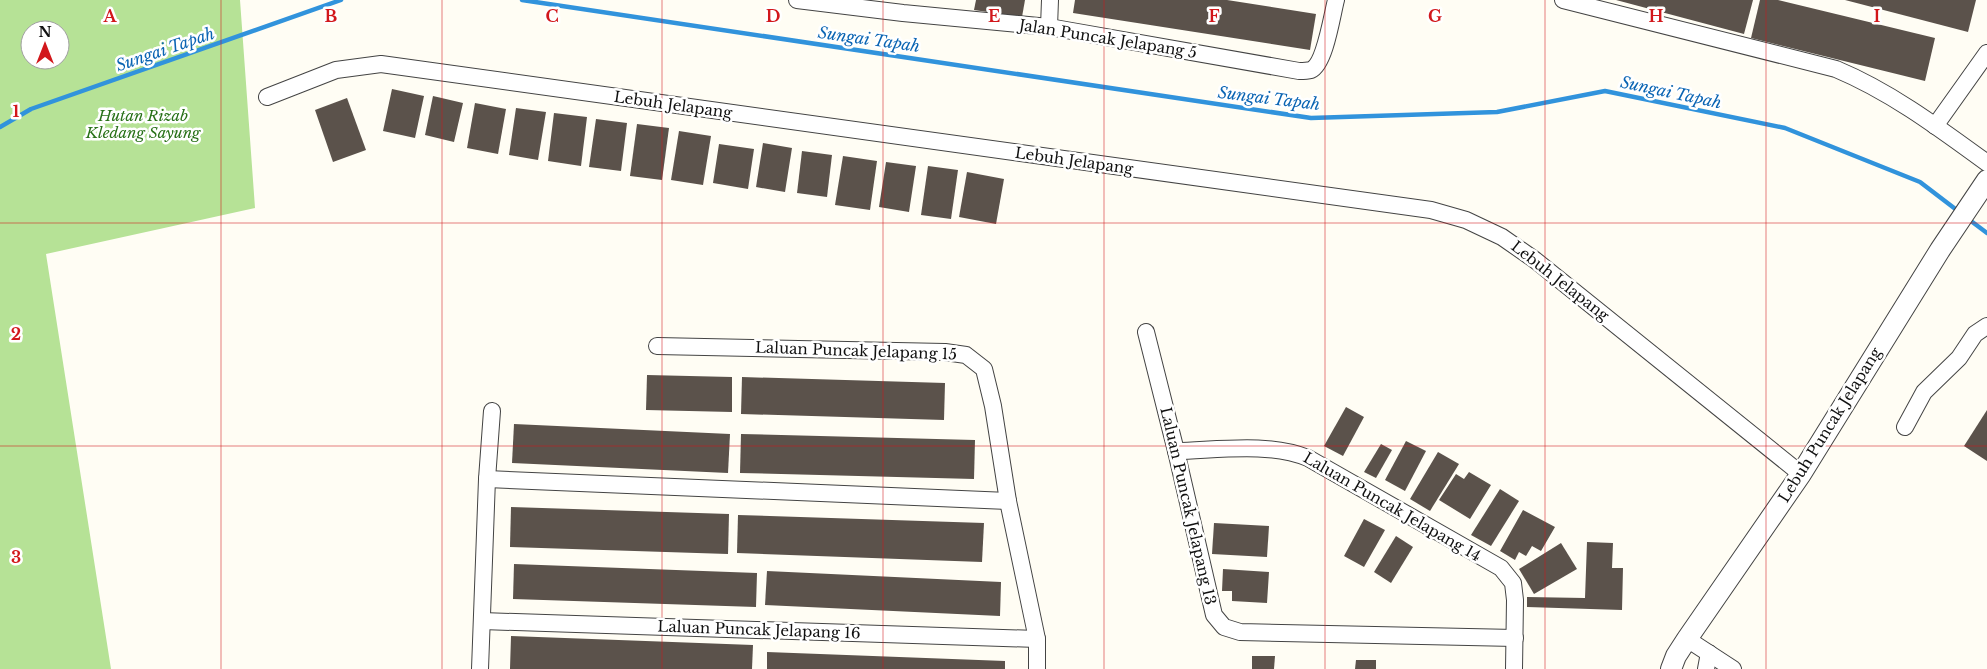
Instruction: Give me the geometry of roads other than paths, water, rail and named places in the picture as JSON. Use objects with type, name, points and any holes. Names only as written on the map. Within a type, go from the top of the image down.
[{"type":"street","name":"Jalan Puncak Jelapang 5","points":[[797,0],[904,7],[1049,27],[1298,71],[1311,70],[1323,54],[1336,0]]},
{"type":"street","points":[[1049,27],[1050,0]]},
{"type":"street","points":[[1563,0],[1836,69],[1862,80],[1935,126],[1987,163]]},
{"type":"street","points":[[1935,126],[1987,53]]},
{"type":"street","name":"Lebuh Jelapang","points":[[267,97],[336,70],[381,64],[1431,210],[1466,220],[1502,237],[1535,260],[1801,474]]},
{"type":"street","name":"Lebuh Puncak Jelapang","points":[[1671,669],[1676,656],[1687,639],[1801,474],[1940,250],[1982,187]]},
{"type":"street","points":[[1905,427],[1924,392],[1959,358],[1975,334],[1987,326]]},
{"type":"street","name":"Laluan Puncak Jelapang 13","points":[[1146,332],[1214,615],[1224,627],[1240,632],[1515,638]]},
{"type":"street","name":"Laluan Puncak Jelapang 15","points":[[658,346],[945,352],[966,355],[984,369],[993,406],[1008,501],[1037,639],[1037,669]]},
{"type":"street","points":[[480,669],[487,479],[492,411]]},
{"type":"street","name":"Laluan Puncak Jelapang 14","points":[[1176,451],[1273,449],[1294,452],[1308,458],[1500,568],[1513,582],[1515,600],[1514,669]]},
{"type":"street","points":[[487,479],[1008,501]]},
{"type":"street","name":"Laluan Puncak Jelapang 16","points":[[482,621],[1037,639]]},
{"type":"street","points":[[1687,639],[1707,661],[1733,669]]},
{"type":"waterway","name":"Sungai Tapah","points":[[0,127],[31,109],[341,0]]},
{"type":"waterway","name":"Sungai Tapah","points":[[522,0],[1311,118],[1497,112],[1605,91],[1785,128],[1920,182],[1958,211]]},
{"type":"waterway","name":"Sungai Tapah","points":[[1967,218],[1987,233]]},
{"type":"park label","name":"Hutan Rizab Kledang Sayung","points":[[143,124]]}]
